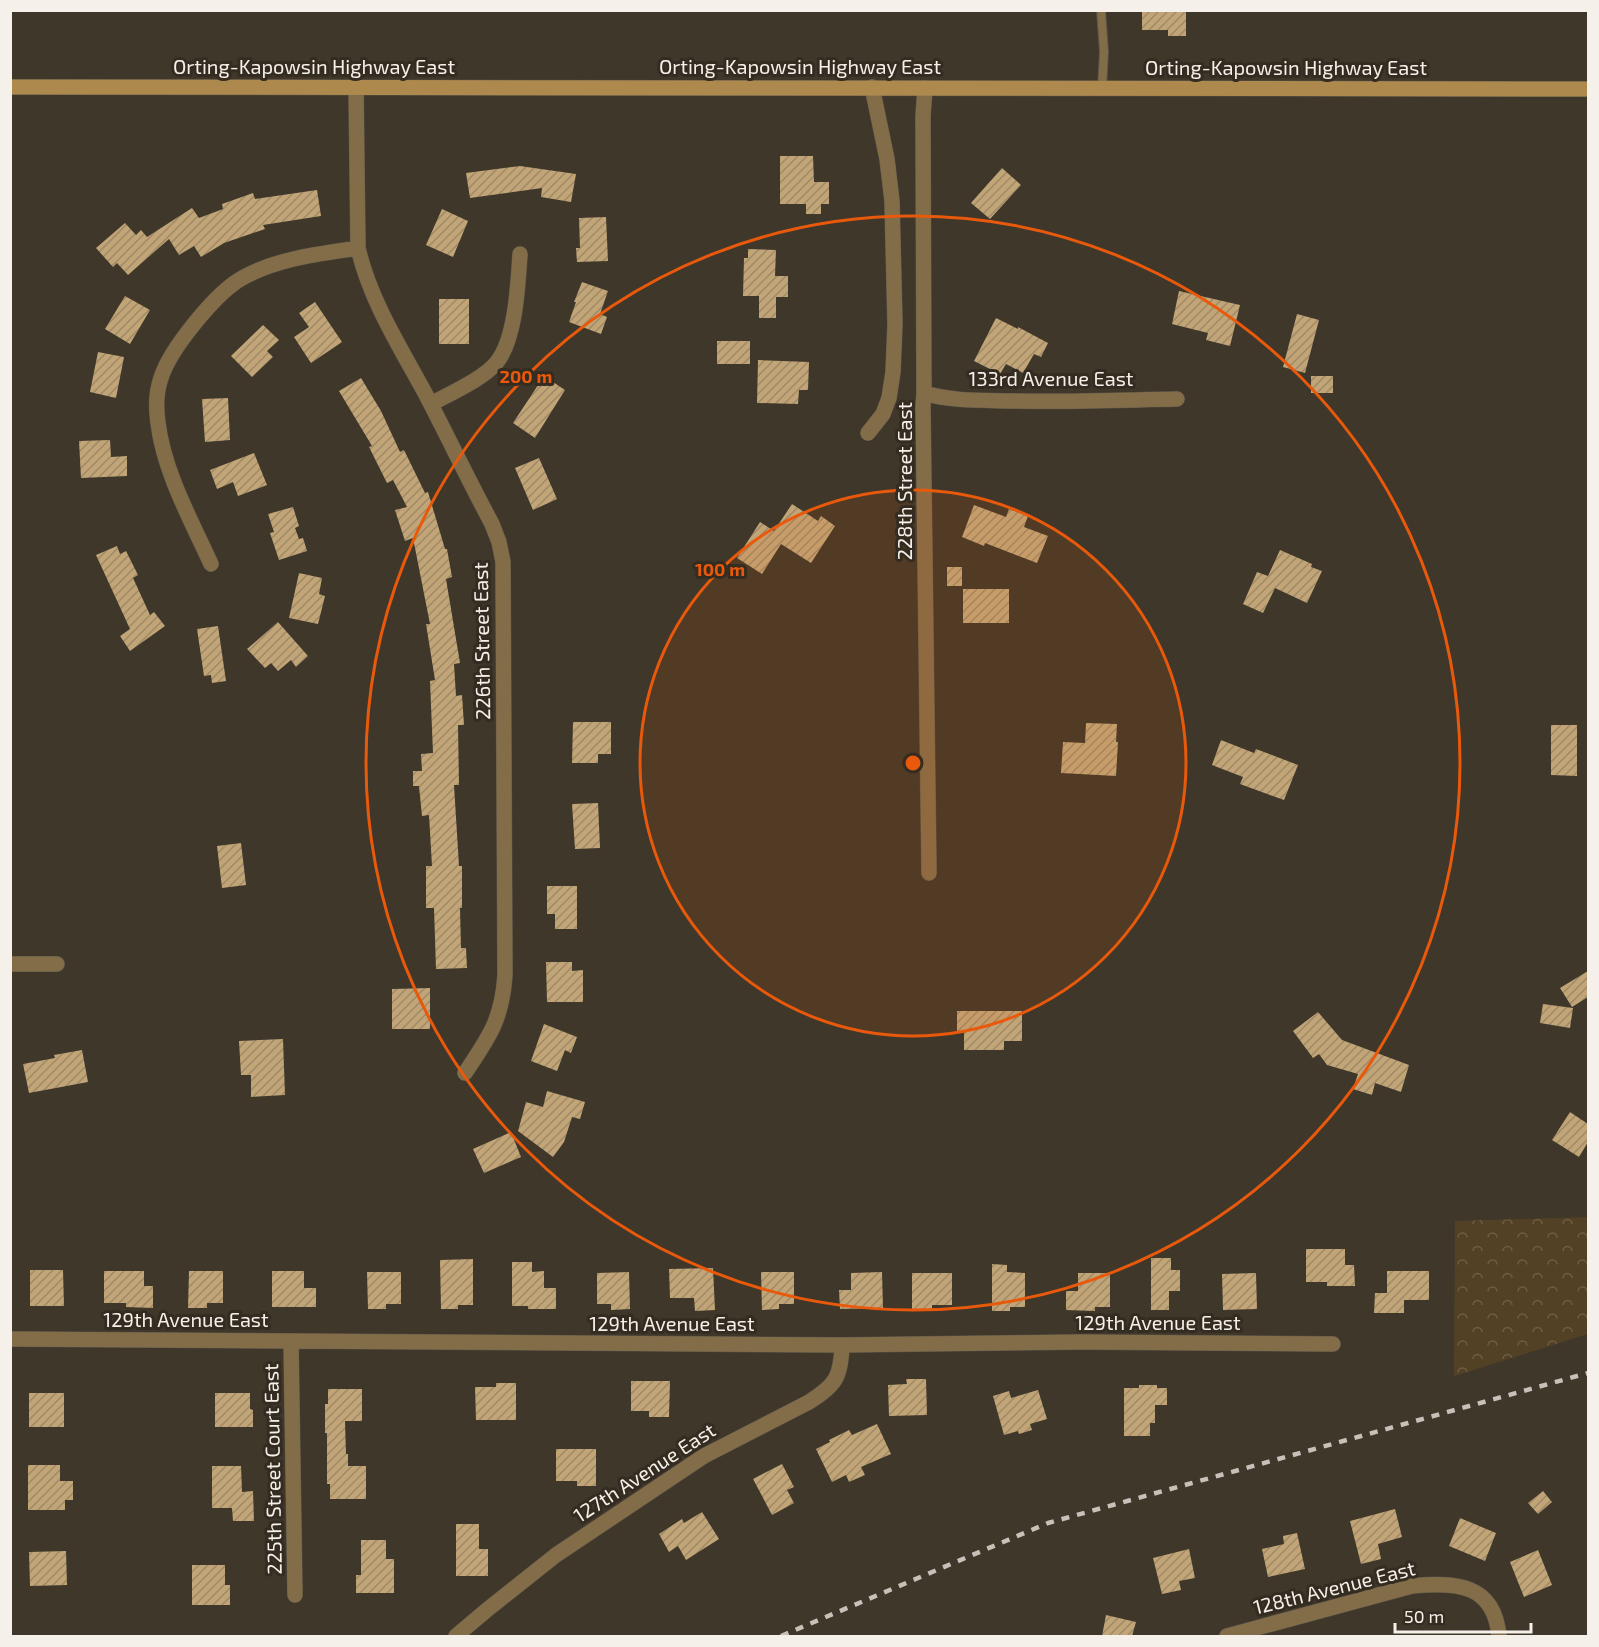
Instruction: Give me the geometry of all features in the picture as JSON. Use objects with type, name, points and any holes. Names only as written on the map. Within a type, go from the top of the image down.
[{"type":"main road","name":"Orting-Kapowsin Highway East","points":[[10,87],[1588,89]]},
{"type":"street","name":"226th Street East","points":[[356,86],[358,248],[363,268],[383,316],[492,524],[503,562],[504,997],[490,1036],[465,1073]]},
{"type":"street","points":[[868,433],[883,414],[889,398],[893,372],[895,324],[892,201],[887,159],[872,87]]},
{"type":"street","name":"228th Street East","points":[[925,88],[923,116],[923,406],[929,873]]},
{"type":"street","points":[[211,564],[170,471],[161,441],[157,394],[161,377],[169,361],[198,320],[229,287],[242,277],[290,259],[358,248]]},
{"type":"street","points":[[431,404],[487,371],[498,361],[513,322],[520,254]]},
{"type":"street","name":"133rd Avenue East","points":[[924,393],[942,398],[987,400],[1075,402],[1177,399]]},
{"type":"street","points":[[10,964],[57,964]]},
{"type":"street","name":"129th Avenue East","points":[[10,1339],[842,1345],[1082,1342],[1333,1344]]},
{"type":"street","name":"225th Street Court East","points":[[291,1341],[295,1595]]},
{"type":"street","name":"127th Avenue East","points":[[456,1636],[556,1555],[704,1455],[809,1402],[824,1392],[833,1382],[841,1367],[842,1345]]},
{"type":"street","name":"128th Avenue East","points":[[1227,1636],[1412,1586],[1437,1584],[1471,1590],[1484,1599],[1490,1606],[1498,1626],[1499,1636]]},
{"type":"lane","points":[[1101,10],[1104,52],[1102,88]]},
{"type":"green space","points":[[1588,1217],[1588,1334],[1454,1376],[1455,1221]]},
{"type":"building","points":[[1142,10],[1186,10],[1186,36],[1168,36],[1168,30],[1142,30]]},
{"type":"building","points":[[780,156],[813,156],[814,182],[829,182],[829,204],[821,204],[821,214],[806,214],[806,204],[780,204]]},
{"type":"building","points":[[520,166],[576,174],[571,202],[541,197],[542,188],[470,198],[466,173]]},
{"type":"building","points":[[1002,168],[1021,185],[990,219],[971,203]]},
{"type":"building","points":[[317,190],[321,216],[263,225],[265,229],[224,243],[201,257],[194,246],[179,255],[169,239],[128,275],[117,263],[113,267],[96,248],[125,223],[136,235],[141,230],[147,237],[192,208],[199,218],[223,209],[222,204],[253,193],[255,199]]},
{"type":"building","points":[[442,209],[468,221],[453,257],[426,245]]},
{"type":"building","points":[[606,217],[608,261],[577,262],[576,248],[580,248],[579,218]]},
{"type":"building","points":[[748,249],[776,250],[775,276],[788,276],[788,297],[776,297],[776,318],[759,318],[759,296],[743,296],[744,258],[748,258]]},
{"type":"building","points":[[582,282],[608,291],[600,314],[607,317],[601,334],[569,322]]},
{"type":"building","points":[[1179,291],[1240,305],[1230,346],[1206,340],[1208,333],[1172,324]]},
{"type":"building","points":[[125,296],[150,310],[130,344],[105,329]]},
{"type":"building","points":[[439,299],[469,299],[469,344],[439,344]]},
{"type":"building","points":[[315,302],[342,342],[311,363],[294,337],[309,327],[299,313]]},
{"type":"building","points":[[1297,314],[1319,320],[1305,373],[1283,367]]},
{"type":"building","points":[[996,318],[1048,343],[1041,357],[1034,354],[1023,373],[1006,364],[1000,374],[974,361]]},
{"type":"building","points":[[263,325],[279,340],[267,351],[273,357],[252,377],[231,356]]},
{"type":"building","points":[[717,341],[750,341],[750,364],[717,364]]},
{"type":"building","points":[[98,352],[124,357],[116,398],[90,392]]},
{"type":"building","points":[[758,360],[809,362],[808,390],[799,390],[798,404],[757,403]]},
{"type":"building","points":[[544,376],[565,390],[535,438],[513,423]]},
{"type":"building","points":[[1311,376],[1333,376],[1333,393],[1311,393]]},
{"type":"building","points":[[361,378],[381,411],[400,452],[404,450],[425,493],[428,492],[445,549],[447,549],[452,577],[446,579],[460,663],[454,664],[456,696],[462,695],[464,725],[458,725],[459,785],[454,785],[459,866],[462,866],[461,948],[466,948],[467,968],[436,969],[434,908],[426,908],[426,866],[432,866],[429,815],[422,816],[419,786],[413,786],[413,771],[422,771],[421,754],[433,753],[430,681],[435,680],[426,624],[430,624],[413,538],[405,541],[395,510],[407,507],[393,480],[387,483],[369,447],[372,446],[339,391]]},
{"type":"building","points":[[228,398],[230,440],[205,442],[202,399]]},
{"type":"building","points":[[110,440],[111,457],[127,456],[127,476],[81,478],[79,441]]},
{"type":"building","points":[[254,453],[267,485],[238,496],[233,482],[217,489],[210,470]]},
{"type":"building","points":[[539,458],[557,499],[533,510],[515,468]]},
{"type":"building","points":[[792,504],[818,521],[821,516],[835,526],[811,563],[781,544],[762,574],[737,558],[760,522],[774,531]]},
{"type":"building","points":[[974,505],[1006,517],[1009,509],[1028,516],[1024,527],[1048,536],[1037,563],[985,543],[984,546],[962,537]]},
{"type":"building","points":[[293,507],[299,526],[295,528],[299,539],[303,538],[307,551],[279,560],[270,533],[274,532],[268,514]]},
{"type":"building","points":[[117,546],[120,554],[126,551],[138,575],[133,578],[150,615],[154,612],[165,626],[130,651],[120,636],[130,629],[96,555]]},
{"type":"building","points":[[1280,550],[1322,571],[1307,603],[1275,588],[1263,613],[1243,604],[1257,572],[1268,576]]},
{"type":"building","points":[[947,567],[962,567],[962,586],[947,586]]},
{"type":"building","points":[[299,573],[322,578],[319,594],[325,596],[318,624],[289,618]]},
{"type":"building","points":[[963,589],[1009,589],[1009,623],[963,623]]},
{"type":"building","points":[[278,622],[308,656],[296,667],[291,660],[278,671],[271,663],[265,668],[247,649]]},
{"type":"building","points":[[218,626],[226,681],[212,683],[211,675],[204,676],[197,629]]},
{"type":"building","points":[[573,722],[611,722],[611,754],[598,754],[598,763],[572,763]]},
{"type":"building","points":[[1086,723],[1117,724],[1116,776],[1061,773],[1063,742],[1085,743]]},
{"type":"building","points":[[1551,725],[1577,725],[1577,776],[1551,775]]},
{"type":"building","points":[[1221,740],[1254,753],[1256,749],[1298,765],[1284,800],[1240,784],[1243,777],[1212,765]]},
{"type":"building","points":[[598,803],[600,848],[575,849],[572,804]]},
{"type":"building","points":[[241,843],[246,885],[222,888],[217,846]]},
{"type":"building","points":[[547,886],[577,886],[577,929],[555,929],[555,914],[547,914]]},
{"type":"building","points":[[546,962],[572,962],[572,971],[583,970],[583,1002],[547,1002]]},
{"type":"building","points":[[1588,971],[1588,997],[1572,1007],[1560,988]]},
{"type":"building","points":[[430,988],[430,1029],[392,1029],[392,989]]},
{"type":"building","points":[[1543,1004],[1573,1008],[1570,1028],[1540,1023]]},
{"type":"building","points":[[957,1011],[1022,1011],[1022,1041],[1004,1041],[1004,1050],[964,1050],[964,1031],[957,1031]]},
{"type":"building","points":[[1318,1012],[1342,1040],[1409,1065],[1401,1092],[1375,1083],[1372,1095],[1353,1089],[1358,1074],[1327,1065],[1319,1054],[1313,1058],[1293,1031]]},
{"type":"building","points":[[544,1024],[577,1037],[571,1053],[565,1050],[557,1071],[531,1061]]},
{"type":"building","points":[[283,1039],[285,1095],[251,1097],[251,1075],[241,1075],[239,1041]]},
{"type":"building","points":[[82,1050],[88,1082],[29,1093],[23,1064]]},
{"type":"building","points":[[547,1091],[585,1102],[580,1119],[572,1117],[564,1142],[553,1157],[518,1131],[526,1102],[543,1107]]},
{"type":"building","points":[[1570,1112],[1588,1124],[1588,1142],[1579,1157],[1552,1140]]},
{"type":"building","points":[[511,1132],[521,1157],[484,1173],[473,1149]]},
{"type":"building","points":[[1306,1249],[1345,1249],[1345,1265],[1354,1265],[1355,1286],[1327,1286],[1327,1282],[1306,1282]]},
{"type":"building","points":[[1151,1258],[1171,1258],[1171,1270],[1180,1270],[1180,1291],[1169,1291],[1169,1310],[1151,1310]]},
{"type":"building","points":[[473,1259],[473,1305],[458,1305],[458,1309],[441,1309],[440,1260]]},
{"type":"building","points":[[512,1262],[532,1262],[532,1272],[544,1271],[544,1288],[556,1288],[556,1309],[528,1309],[528,1306],[512,1306]]},
{"type":"building","points":[[992,1264],[1007,1265],[1007,1272],[1025,1273],[1025,1307],[1010,1307],[1010,1311],[992,1311]]},
{"type":"building","points":[[713,1268],[715,1310],[695,1311],[694,1298],[670,1298],[669,1269]]},
{"type":"building","points":[[30,1270],[63,1270],[64,1306],[30,1306]]},
{"type":"building","points":[[104,1271],[144,1271],[144,1286],[153,1286],[153,1308],[126,1307],[126,1303],[104,1303]]},
{"type":"building","points":[[189,1271],[223,1271],[223,1303],[207,1303],[207,1308],[188,1308]]},
{"type":"building","points":[[272,1271],[304,1271],[304,1288],[316,1288],[316,1307],[272,1307]]},
{"type":"building","points":[[1387,1271],[1429,1271],[1429,1300],[1404,1300],[1404,1313],[1374,1313],[1375,1293],[1387,1293]]},
{"type":"building","points":[[367,1272],[401,1272],[401,1304],[386,1304],[386,1309],[368,1309]]},
{"type":"building","points":[[629,1272],[630,1309],[611,1310],[611,1304],[597,1304],[597,1273]]},
{"type":"building","points":[[761,1272],[794,1272],[794,1304],[779,1304],[779,1309],[762,1310]]},
{"type":"building","points":[[882,1272],[883,1308],[840,1309],[839,1290],[851,1290],[851,1273]]},
{"type":"building","points":[[912,1273],[952,1273],[952,1305],[932,1305],[932,1310],[912,1310]]},
{"type":"building","points":[[1078,1273],[1110,1273],[1110,1307],[1095,1307],[1095,1311],[1066,1310],[1066,1291],[1078,1291]]},
{"type":"building","points":[[1256,1273],[1257,1309],[1223,1310],[1222,1274]]},
{"type":"building","points":[[906,1379],[926,1379],[927,1415],[889,1416],[888,1385],[907,1384]]},
{"type":"building","points":[[631,1381],[670,1381],[669,1417],[649,1417],[649,1411],[631,1411]]},
{"type":"building","points":[[496,1383],[516,1383],[516,1420],[476,1420],[475,1387],[496,1387]]},
{"type":"building","points":[[1139,1385],[1157,1385],[1157,1388],[1167,1388],[1167,1405],[1155,1405],[1155,1423],[1150,1423],[1150,1436],[1124,1436],[1124,1388],[1139,1388]]},
{"type":"building","points":[[328,1389],[362,1389],[362,1421],[345,1421],[346,1454],[348,1454],[348,1466],[366,1466],[366,1499],[330,1499],[330,1484],[327,1484],[327,1433],[325,1433],[325,1404],[328,1404]]},
{"type":"building","points":[[1038,1390],[1047,1419],[1030,1424],[1032,1430],[1004,1435],[993,1396],[1009,1391],[1011,1398]]},
{"type":"building","points":[[29,1393],[64,1393],[64,1427],[29,1427]]},
{"type":"building","points":[[215,1393],[250,1393],[253,1427],[215,1427]]},
{"type":"building","points":[[877,1424],[891,1454],[861,1467],[865,1475],[849,1482],[846,1475],[832,1482],[816,1449],[849,1430],[852,1435]]},
{"type":"building","points":[[556,1449],[596,1449],[596,1486],[577,1486],[577,1481],[556,1481]]},
{"type":"building","points":[[782,1464],[794,1487],[787,1490],[794,1503],[772,1515],[753,1479]]},
{"type":"building","points":[[28,1465],[60,1465],[60,1481],[73,1481],[73,1500],[65,1500],[65,1510],[28,1510]]},
{"type":"building","points":[[212,1466],[241,1466],[242,1492],[253,1491],[254,1521],[233,1521],[232,1508],[212,1508]]},
{"type":"building","points":[[1543,1491],[1552,1502],[1538,1514],[1528,1503]]},
{"type":"building","points":[[1395,1509],[1402,1537],[1378,1544],[1381,1559],[1361,1564],[1350,1521]]},
{"type":"building","points":[[702,1512],[719,1539],[686,1560],[678,1546],[669,1552],[659,1534],[682,1519],[684,1523]]},
{"type":"building","points":[[1460,1518],[1496,1533],[1485,1561],[1449,1546]]},
{"type":"building","points":[[456,1524],[479,1524],[479,1549],[488,1549],[488,1576],[456,1576]]},
{"type":"building","points":[[1297,1533],[1305,1569],[1268,1577],[1262,1549],[1284,1544],[1283,1536]]},
{"type":"building","points":[[361,1540],[386,1540],[386,1559],[394,1559],[394,1593],[356,1593],[356,1575],[361,1575]]},
{"type":"building","points":[[1189,1549],[1195,1578],[1179,1581],[1181,1590],[1162,1594],[1153,1558]]},
{"type":"building","points":[[1538,1550],[1552,1585],[1524,1597],[1510,1562]]},
{"type":"building","points":[[66,1551],[67,1585],[30,1586],[29,1552]]},
{"type":"building","points":[[192,1565],[225,1565],[225,1585],[230,1585],[230,1605],[192,1605]]},
{"type":"building","points":[[1106,1615],[1136,1622],[1132,1636],[1102,1636]]},
{"type":"railway","points":[[781,1636],[1048,1523],[1588,1373]]}]
